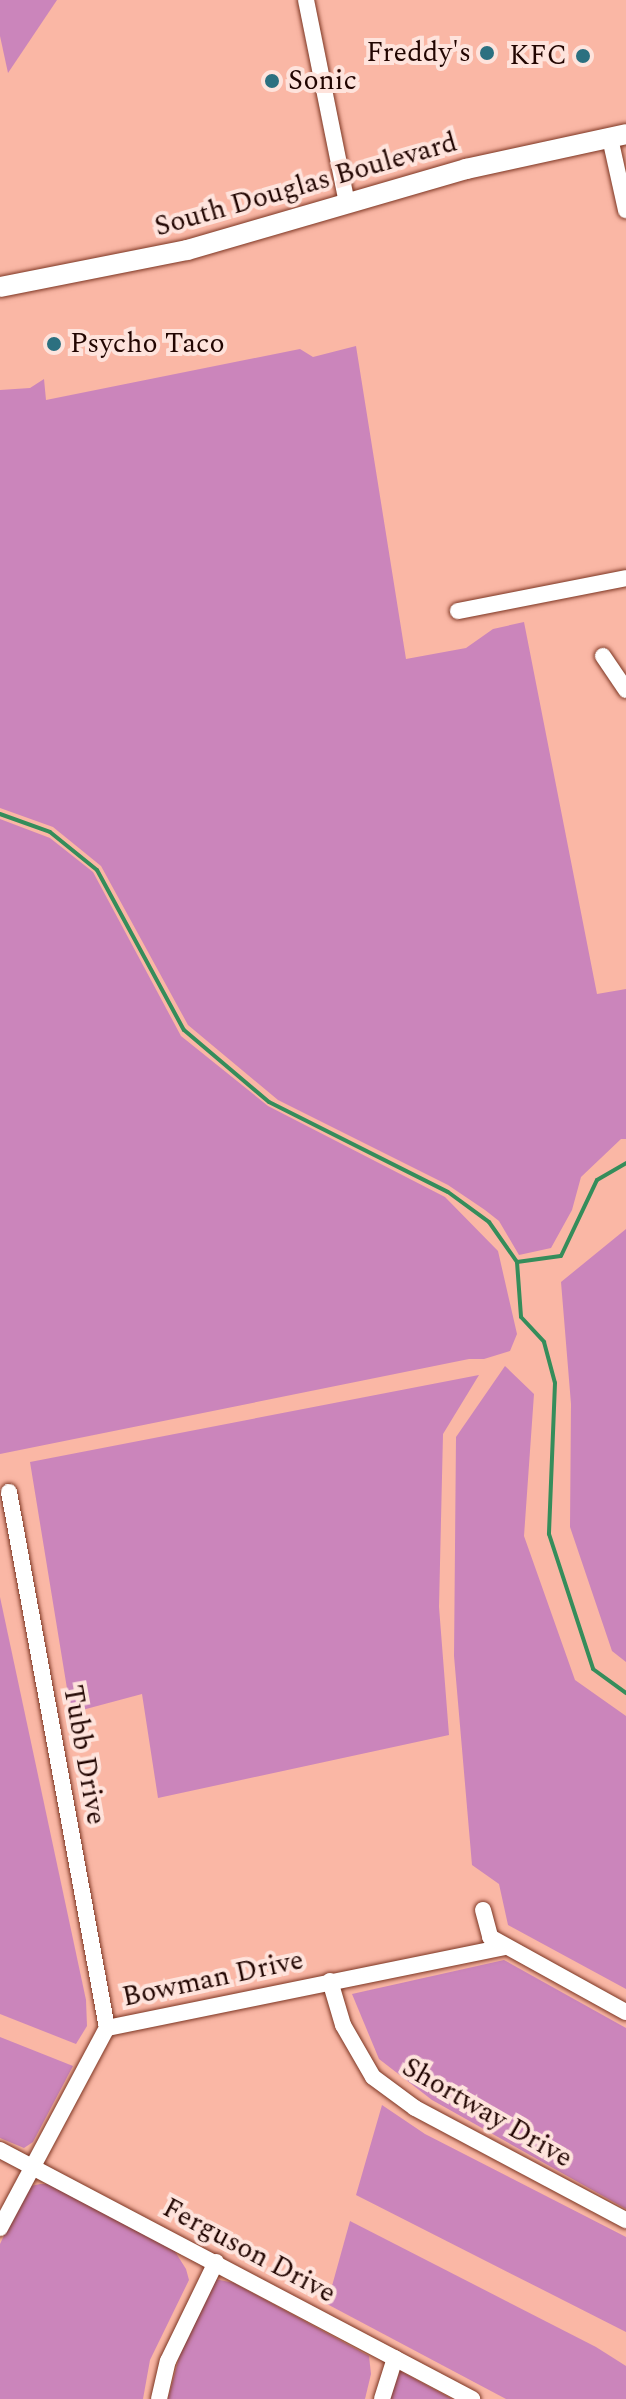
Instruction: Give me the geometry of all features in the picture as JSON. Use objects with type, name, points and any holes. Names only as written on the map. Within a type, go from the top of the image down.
[{"type":"main road","name":"South Douglas Boulevard","points":[[0,287],[187,250],[492,163],[618,136]]},
{"type":"street","points":[[306,0],[347,204]]},
{"type":"street","points":[[618,136],[626,210]]},
{"type":"street","points":[[458,611],[626,578]]},
{"type":"street","points":[[603,656],[626,690]]},
{"type":"street","name":"Tubb Drive","points":[[9,1492],[107,2028]]},
{"type":"street","points":[[483,1910],[490,1937],[626,2012]]},
{"type":"street","name":"Bowman Drive","points":[[0,2228],[107,2028],[505,1947]]},
{"type":"street","name":"Shortway Drive","points":[[330,1981],[343,2025],[373,2077],[415,2108],[626,2220]]},
{"type":"street","name":"Ferguson Drive","points":[[0,2150],[472,2399]]},
{"type":"street","points":[[159,2399],[168,2361],[216,2262]]},
{"type":"street","points":[[382,2399],[395,2358]]},
{"type":"shaded area","points":[[0,0],[57,0],[8,73],[0,36]]},
{"type":"shaded area","points":[[356,346],[406,659],[466,648],[493,629],[524,622],[597,994],[626,989],[626,1139],[621,1139],[581,1177],[572,1210],[551,1248],[519,1255],[499,1221],[485,1210],[448,1185],[278,1100],[188,1025],[101,866],[53,827],[0,808],[0,390],[30,388],[44,379],[46,400],[300,349],[313,357]]},
{"type":"shaded area","points":[[0,819],[50,838],[93,872],[181,1036],[268,1106],[445,1197],[498,1251],[517,1334],[510,1351],[484,1359],[469,1359],[0,1454]]},
{"type":"shaded area","points":[[626,1229],[626,1662],[612,1651],[570,1527],[571,1404],[561,1282]]},
{"type":"shaded area","points":[[505,1366],[534,1394],[524,1536],[575,1680],[626,1716],[626,1989],[508,1925],[499,1884],[472,1865],[454,1656],[456,1437]]},
{"type":"shaded area","points":[[479,1375],[443,1434],[439,1607],[449,1735],[158,1798],[142,1694],[71,1713],[30,1462]]},
{"type":"shaded area","points":[[0,1597],[86,2000],[87,2026],[76,2044],[0,2014]]},
{"type":"shaded area","points":[[504,1960],[626,2028],[626,2209],[432,2100],[379,2059],[352,1994]]},
{"type":"shaded area","points":[[0,2037],[73,2066],[33,2142],[24,2148],[0,2138]]},
{"type":"shaded area","points":[[382,2105],[425,2134],[626,2237],[626,2332],[356,2195]]},
{"type":"shaded area","points":[[50,2184],[174,2250],[186,2269],[189,2280],[150,2360],[143,2399],[0,2399],[0,2244],[23,2196],[31,2186]]},
{"type":"shaded area","points":[[350,2221],[596,2347],[626,2366],[626,2399],[506,2399],[327,2304]]},
{"type":"shaded area","points":[[215,2279],[234,2283],[369,2356],[371,2374],[365,2399],[168,2399],[180,2354]]},
{"type":"shaded area","points":[[400,2371],[452,2399],[390,2399]]},
{"type":"waterway","points":[[0,814],[50,832],[97,870],[184,1030],[269,1102],[448,1192],[489,1222],[517,1262],[521,1317],[544,1342],[555,1383],[549,1534],[593,1669],[626,1693]]},
{"type":"waterway","points":[[517,1262],[561,1256],[597,1180],[626,1163]]},
{"type":"place","name":"Freddy's","points":[[487,53]]},
{"type":"place","name":"KFC","points":[[583,56]]},
{"type":"place","name":"Sonic","points":[[272,81]]},
{"type":"place","name":"Psycho Taco","points":[[54,344]]}]
